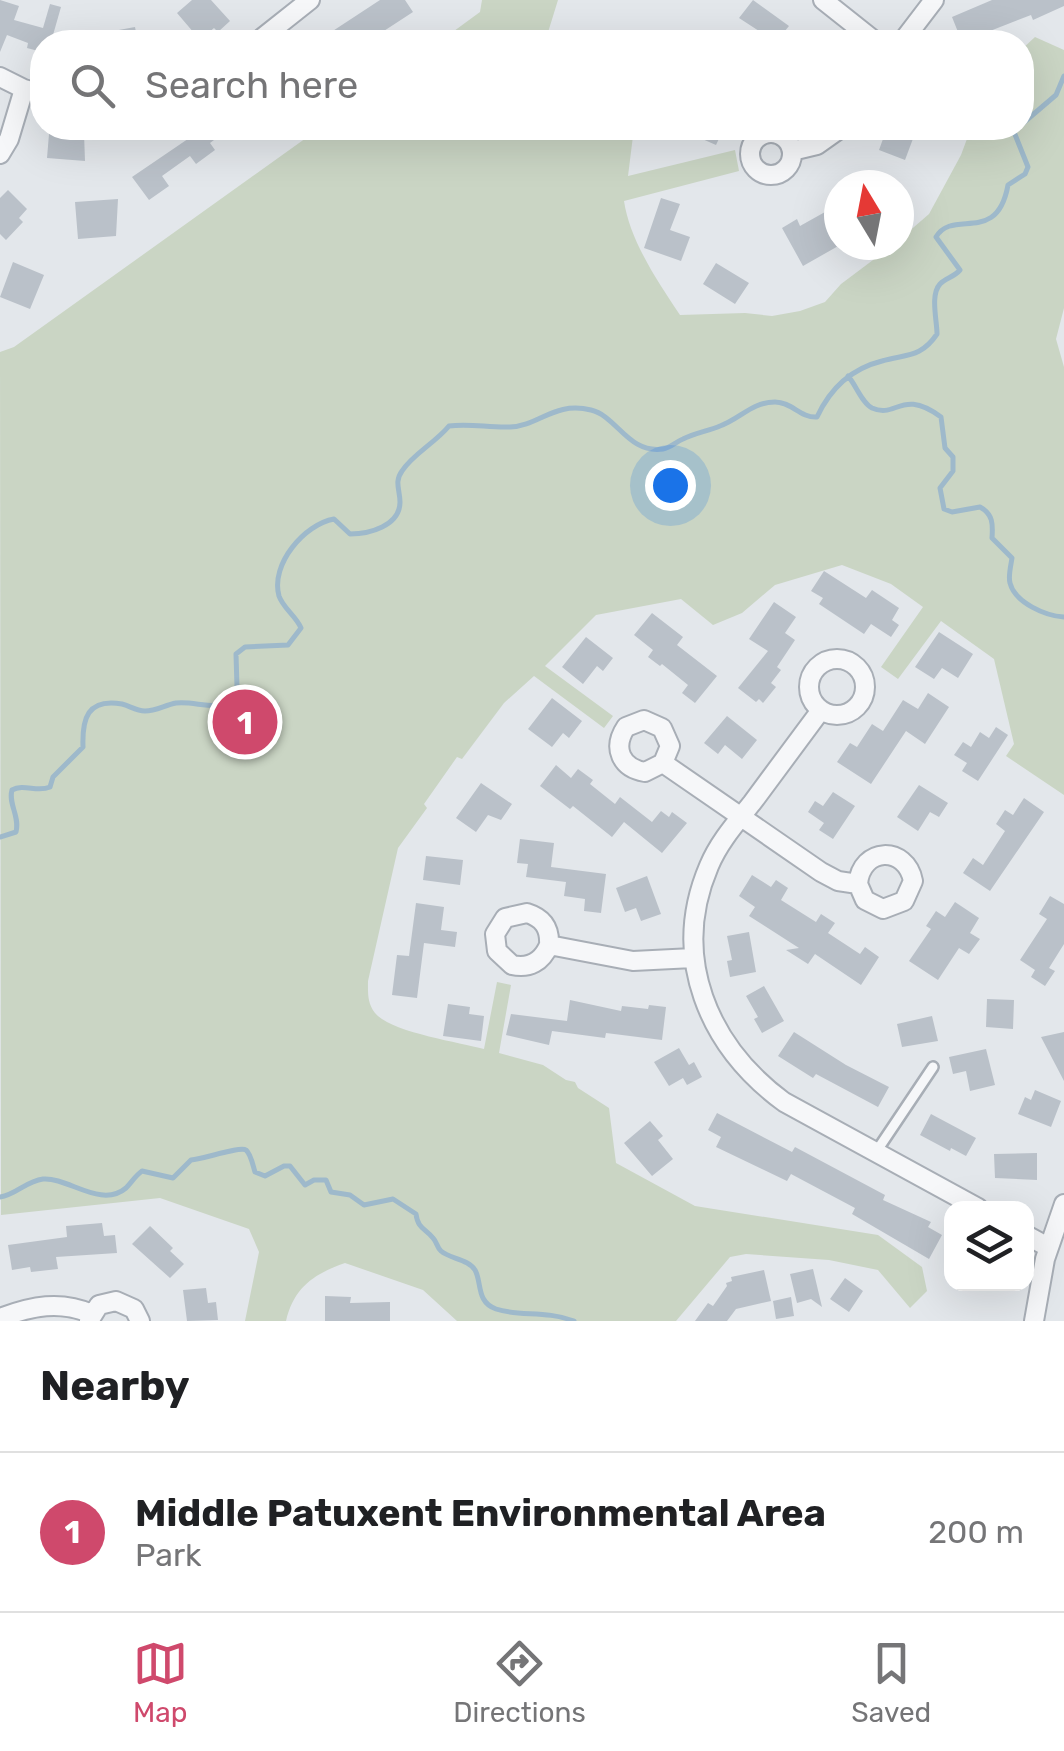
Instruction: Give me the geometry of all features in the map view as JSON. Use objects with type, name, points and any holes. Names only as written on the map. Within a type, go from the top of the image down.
[{"type":"street","points":[[271,30],[310,0]]},
{"type":"street","points":[[822,0],[861,30]]},
{"type":"street","points":[[911,30],[934,0]]},
{"type":"street","points":[[0,76],[30,90]]},
{"type":"street","points":[[0,154],[30,97]]},
{"type":"street","points":[[792,152],[824,140]]},
{"type":"street","points":[[821,710],[709,865],[700,892],[693,958],[708,1011],[744,1068],[784,1102],[965,1201]]},
{"type":"street","points":[[663,763],[820,872],[838,881],[858,884]]},
{"type":"street","points":[[549,946],[633,960],[693,958]]},
{"type":"street","points":[[1034,1321],[1048,1247],[1064,1204]]},
{"type":"street","points":[[1034,1239],[1048,1247]]},
{"type":"street","points":[[0,1318],[22,1310],[63,1304],[91,1317],[99,1306],[116,1301],[134,1309],[140,1321]]},
{"type":"lane","points":[[876,1152],[933,1067]]},
{"type":"green space","points":[[482,0],[558,0],[549,30],[455,30],[480,12]]},
{"type":"green space","points":[[1035,37],[1064,50],[1064,308],[1056,339],[1064,367],[1064,795],[1006,756],[1014,744],[994,659],[941,621],[898,679],[881,667],[923,607],[891,584],[842,565],[775,585],[742,613],[713,625],[681,599],[596,615],[545,666],[613,716],[604,728],[534,676],[504,703],[462,759],[457,757],[398,848],[368,981],[371,1005],[383,1020],[409,1031],[484,1049],[497,982],[511,985],[499,1053],[543,1065],[575,1082],[609,1108],[616,1163],[695,1206],[878,1235],[922,1267],[927,1291],[910,1308],[878,1270],[829,1260],[746,1254],[730,1257],[676,1321],[457,1321],[423,1290],[345,1263],[307,1283],[294,1299],[286,1321],[245,1321],[259,1252],[249,1229],[160,1198],[1,1215],[0,352],[14,347],[303,140],[632,140],[628,176],[735,150],[739,171],[624,201],[627,216],[646,261],[680,315],[772,316],[825,302],[841,284],[873,260],[914,260],[914,227],[929,214],[967,140],[1034,140]]},
{"type":"building","points":[[0,0],[19,6],[14,20],[43,28],[50,4],[61,7],[54,30],[30,30],[30,49],[28,43],[7,35],[0,52]]},
{"type":"building","points":[[192,0],[211,0],[230,21],[220,30],[191,30],[177,13]]},
{"type":"building","points":[[380,0],[405,0],[413,12],[385,30],[334,30]]},
{"type":"building","points":[[753,0],[789,26],[786,30],[758,30],[739,18]]},
{"type":"building","points":[[992,0],[1064,0],[1064,6],[1033,20],[1031,15],[993,30],[957,30],[952,17]]},
{"type":"building","points":[[48,140],[84,140],[85,161],[47,158]]},
{"type":"building","points":[[186,140],[214,140],[210,143],[215,150],[196,164],[190,156],[162,176],[169,186],[149,200],[132,177]]},
{"type":"building","points":[[883,140],[912,140],[905,160],[879,150]]},
{"type":"building","points":[[8,190],[27,209],[19,218],[23,222],[6,240],[0,234],[0,198]]},
{"type":"building","points":[[661,198],[680,204],[670,230],[690,237],[681,261],[644,248]]},
{"type":"building","points":[[118,199],[116,236],[78,239],[75,202]]},
{"type":"building","points":[[824,213],[824,254],[803,266],[782,228],[797,219],[800,226]]},
{"type":"building","points":[[13,262],[44,275],[30,309],[0,297]]},
{"type":"building","points":[[716,263],[749,283],[735,304],[703,284]]},
{"type":"building","points":[[824,571],[866,598],[872,590],[899,608],[892,620],[899,625],[891,637],[871,624],[864,634],[819,604],[823,598],[811,591]]},
{"type":"building","points":[[774,602],[796,617],[785,633],[795,640],[777,667],[781,670],[771,683],[776,687],[763,703],[759,699],[756,702],[738,688],[768,651],[749,639]]},
{"type":"building","points":[[652,613],[683,637],[677,645],[717,676],[695,703],[682,693],[688,685],[648,657],[653,650],[634,635]]},
{"type":"building","points":[[939,632],[973,654],[958,678],[942,668],[934,679],[915,667]]},
{"type":"building","points":[[586,637],[613,658],[603,671],[597,666],[583,684],[562,667]]},
{"type":"building","points":[[928,693],[949,707],[925,744],[906,731],[871,784],[837,762],[850,743],[857,747],[872,724],[883,731],[903,700],[918,709]]},
{"type":"building","points":[[552,698],[582,721],[569,738],[563,733],[552,747],[528,729]]},
{"type":"building","points":[[727,716],[757,740],[742,759],[725,745],[718,754],[704,743]]},
{"type":"building","points":[[996,727],[1008,735],[978,781],[962,771],[967,763],[954,755],[963,742],[971,747],[980,732],[989,738]]},
{"type":"building","points":[[556,765],[571,778],[578,769],[615,804],[620,797],[652,822],[661,811],[669,817],[672,812],[687,823],[662,853],[624,822],[612,837],[540,786]]},
{"type":"building","points":[[481,783],[512,804],[501,820],[488,815],[476,832],[456,818]]},
{"type":"building","points":[[919,785],[948,803],[939,817],[930,812],[918,831],[897,817]]},
{"type":"building","points":[[833,792],[855,806],[833,839],[819,830],[824,823],[808,812],[815,801],[823,806]]},
{"type":"building","points":[[1024,798],[1044,812],[990,891],[963,873],[973,858],[983,865],[1005,831],[996,824],[1005,810],[1013,815]]},
{"type":"building","points":[[520,839],[554,843],[551,867],[606,874],[601,913],[584,911],[585,899],[564,896],[566,882],[526,877],[528,864],[517,863]]},
{"type":"building","points":[[426,856],[463,860],[460,885],[423,880]]},
{"type":"building","points":[[752,875],[771,887],[776,880],[788,888],[781,900],[816,922],[821,914],[835,923],[828,933],[860,954],[865,947],[879,957],[861,985],[815,954],[808,964],[786,950],[799,948],[749,916],[755,907],[739,896]]},
{"type":"building","points":[[647,876],[661,914],[641,921],[636,908],[625,912],[616,888]]},
{"type":"building","points":[[1050,896],[1064,904],[1064,944],[1049,968],[1055,971],[1045,986],[1031,977],[1035,970],[1020,960],[1047,919],[1039,914]]},
{"type":"building","points":[[955,902],[979,918],[970,933],[980,939],[969,954],[959,948],[938,980],[909,961],[931,929],[926,926],[936,911],[945,917]]},
{"type":"building","points":[[416,903],[444,907],[441,930],[457,932],[455,947],[424,943],[417,998],[392,995],[397,955],[409,956]]},
{"type":"building","points":[[749,932],[756,972],[730,977],[727,961],[732,960],[727,936]]},
{"type":"building","points":[[764,986],[784,1021],[762,1033],[746,996]]},
{"type":"building","points":[[987,999],[1014,1000],[1013,1029],[986,1027]]},
{"type":"building","points":[[570,1000],[621,1011],[622,1006],[666,1007],[662,1040],[552,1031],[549,1045],[506,1035],[511,1014],[567,1021]]},
{"type":"building","points":[[448,1004],[470,1007],[469,1014],[484,1016],[481,1041],[443,1036]]},
{"type":"building","points":[[932,1016],[938,1041],[902,1047],[897,1024]]},
{"type":"building","points":[[794,1032],[889,1087],[878,1107],[816,1074],[813,1078],[778,1056]]},
{"type":"building","points":[[1064,1032],[1064,1081],[1041,1037]]},
{"type":"building","points":[[679,1048],[689,1065],[694,1062],[702,1077],[687,1085],[683,1078],[669,1086],[654,1062]]},
{"type":"building","points":[[986,1049],[995,1085],[970,1091],[966,1071],[953,1074],[949,1057]]},
{"type":"building","points":[[1035,1090],[1061,1101],[1051,1127],[1018,1114],[1025,1097],[1031,1100]]},
{"type":"building","points":[[717,1113],[792,1152],[795,1147],[885,1195],[883,1200],[931,1222],[928,1227],[942,1235],[929,1259],[852,1214],[855,1208],[791,1174],[787,1181],[716,1147],[721,1137],[708,1130]]},
{"type":"building","points":[[931,1114],[976,1138],[966,1156],[920,1135]]},
{"type":"building","points":[[650,1121],[663,1136],[658,1140],[673,1159],[652,1176],[624,1143]]},
{"type":"building","points":[[1037,1153],[1037,1180],[995,1178],[994,1154]]},
{"type":"building","points":[[102,1223],[104,1236],[115,1235],[117,1253],[56,1257],[58,1269],[12,1270],[8,1245],[67,1237],[66,1226]]},
{"type":"building","points":[[150,1226],[184,1264],[170,1278],[132,1244]]},
{"type":"building","points":[[813,1269],[822,1307],[811,1299],[797,1303],[790,1274]]},
{"type":"building","points":[[764,1270],[771,1301],[736,1309],[727,1321],[695,1321],[708,1303],[713,1306],[731,1277]]},
{"type":"building","points":[[845,1278],[863,1291],[849,1312],[830,1299]]},
{"type":"building","points":[[206,1288],[208,1303],[216,1302],[218,1320],[187,1321],[183,1290]]},
{"type":"building","points":[[325,1296],[351,1297],[350,1303],[390,1302],[390,1321],[325,1321]]},
{"type":"building","points":[[791,1297],[794,1316],[776,1319],[773,1301]]},
{"type":"waterway","points":[[1034,114],[1056,95],[1064,76]]},
{"type":"waterway","points":[[0,837],[16,832],[12,790],[50,787],[53,777],[83,747],[86,720],[94,708],[110,703],[145,711],[176,703],[224,705],[237,687],[236,654],[245,647],[288,645],[301,628],[279,596],[280,571],[292,547],[312,529],[334,519],[350,534],[389,523],[399,510],[398,482],[402,471],[449,426],[520,426],[557,411],[578,408],[600,414],[641,446],[663,449],[767,403],[786,404],[817,417],[835,389],[851,375],[925,347],[937,334],[937,289],[960,270],[936,237],[953,225],[985,221],[994,215],[1008,185],[1025,174],[1028,167],[1017,140]]},
{"type":"waterway","points":[[848,376],[872,408],[888,410],[917,405],[941,417],[945,448],[953,457],[953,471],[940,488],[944,509],[952,512],[980,507],[988,513],[992,538],[1012,558],[1009,577],[1018,597],[1032,607],[1064,617]]},
{"type":"waterway","points":[[0,1197],[43,1179],[95,1194],[116,1194],[142,1171],[173,1178],[191,1160],[246,1150],[255,1172],[265,1176],[290,1166],[305,1185],[326,1180],[331,1192],[350,1195],[364,1205],[393,1199],[416,1214],[420,1226],[441,1251],[472,1266],[482,1297],[490,1306],[574,1321]]},
{"type":"place","name":"Middle Patuxent Environmental Area","points":[[245,722]]}]
